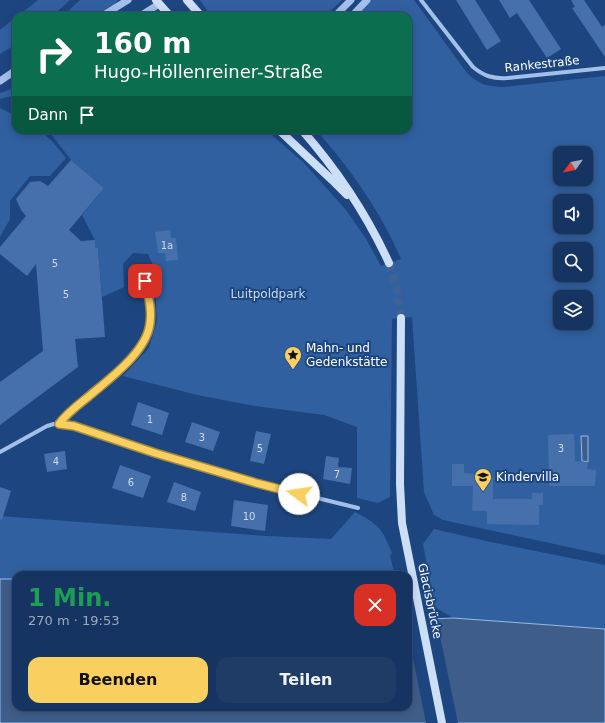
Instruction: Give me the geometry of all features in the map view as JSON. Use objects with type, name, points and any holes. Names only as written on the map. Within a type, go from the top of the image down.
[{"type":"main road","points":[[187,0],[198,12]]},
{"type":"main road","points":[[160,1],[167,12]]},
{"type":"main road","points":[[283,134],[332,180],[360,211]]},
{"type":"main road","points":[[305,134],[336,171],[379,242],[389,263]]},
{"type":"main road","name":"Glacisbrücke","points":[[401,318],[400,484],[402,523],[411,571]]},
{"type":"main road","name":"Glacisbrücke","points":[[412,577],[442,723]]},
{"type":"street","points":[[108,12],[128,0]]},
{"type":"street","points":[[339,12],[351,0]]},
{"type":"street","points":[[356,12],[367,0]]},
{"type":"street","name":"Rankestraße","points":[[421,0],[473,67],[488,77],[498,79],[605,68]]},
{"type":"street","points":[[145,12],[160,1]]},
{"type":"street","points":[[0,81],[12,73]]},
{"type":"street","points":[[0,81],[12,77]]},
{"type":"street","points":[[59,424],[68,413],[124,367],[137,352],[145,338],[150,325],[151,306],[142,269]]},
{"type":"street","points":[[0,452],[47,426],[59,424],[74,426],[155,453],[256,483],[358,508]]},
{"type":"green space","points":[[38,0],[70,0],[56,12],[23,12]]},
{"type":"green space","points":[[80,0],[118,0],[115,4],[101,12],[67,12]]},
{"type":"green space","points":[[200,0],[342,0],[329,12],[208,12]]},
{"type":"green space","name":"Luitpoldpark","points":[[371,0],[414,0],[467,73],[479,82],[487,85],[503,87],[605,76],[605,555],[443,520],[434,515],[424,492],[412,317],[392,319],[390,497],[378,503],[357,498],[357,427],[324,415],[255,406],[197,395],[123,376],[149,348],[157,321],[154,267],[148,254],[133,253],[123,264],[124,287],[102,297],[98,248],[95,248],[95,240],[82,215],[104,188],[71,160],[51,134],[271,134],[304,163],[346,210],[366,239],[381,266],[401,259],[384,224],[364,191],[319,134],[412,134],[412,12],[359,12]]},
{"type":"green space","points":[[12,20],[12,46],[0,54],[0,30]]},
{"type":"green space","points":[[12,89],[12,96],[0,99],[0,93]]},
{"type":"green space","points":[[0,108],[12,114],[12,134],[44,134],[52,141],[66,158],[50,176],[30,176],[10,201],[10,219],[0,237]]},
{"type":"green space","points":[[355,512],[369,520],[382,532],[392,553],[390,556],[394,571],[12,571],[12,579],[0,579],[0,516],[267,536],[331,539]]},
{"type":"green space","points":[[434,529],[605,565],[605,629],[453,618],[435,607],[423,544]]},
{"type":"shaded area","points":[[581,436],[588,436],[588,462],[582,461]]},
{"type":"shaded area","points":[[0,579],[12,579],[12,711],[412,711],[412,620],[453,618],[605,629],[605,723],[0,723]]},
{"type":"pier","points":[[436,617],[458,723],[426,723],[412,654],[412,618]]},
{"type":"building","points":[[456,0],[475,0],[501,41],[487,50]]},
{"type":"building","points":[[499,0],[529,0],[561,49],[547,58],[517,13],[510,18]]},
{"type":"building","points":[[571,0],[584,0],[602,27],[605,25],[605,57],[572,8],[575,7]]},
{"type":"building","points":[[71,160],[104,188],[69,230],[81,241],[95,240],[95,248],[98,248],[105,337],[75,339],[78,367],[0,425],[0,382],[43,351],[36,264],[27,276],[0,254],[0,247],[26,216],[21,210],[16,199],[30,182],[40,181],[48,186]]},
{"type":"building","points":[[170,230],[171,238],[176,238],[178,260],[166,261],[165,253],[158,253],[155,232]]},
{"type":"building","points":[[138,402],[169,413],[162,435],[131,425]]},
{"type":"building","points":[[192,422],[220,432],[213,451],[185,442]]},
{"type":"building","points":[[256,431],[271,434],[264,464],[250,461]]},
{"type":"building","points":[[574,434],[575,461],[588,462],[587,469],[596,470],[595,486],[549,486],[548,435]]},
{"type":"building","points":[[65,451],[67,469],[47,472],[44,454]]},
{"type":"building","points":[[326,456],[339,458],[338,467],[352,468],[350,484],[323,479]]},
{"type":"building","name":"Kindervilla","points":[[452,464],[464,464],[464,473],[493,477],[493,499],[532,499],[532,493],[543,493],[543,505],[539,505],[539,525],[487,524],[487,511],[472,511],[473,486],[452,486]]},
{"type":"building","points":[[120,465],[151,476],[143,498],[112,488]]},
{"type":"building","points":[[174,482],[201,492],[195,511],[167,502]]},
{"type":"building","points":[[0,487],[11,491],[2,520],[0,519]]},
{"type":"building","points":[[234,500],[268,505],[265,531],[231,526]]},
{"type":"tunnel","points":[[389,263],[397,290],[401,318]]},
{"type":"place","name":"Mahn- und Gedenkstätte","points":[[293,370]]},
{"type":"place","name":"Kindervilla","points":[[483,492]]},
{"type":"route","points":[[145,281],[151,306],[150,325],[137,352],[124,367],[68,413],[59,424],[74,426],[155,453],[299,494]]}]
